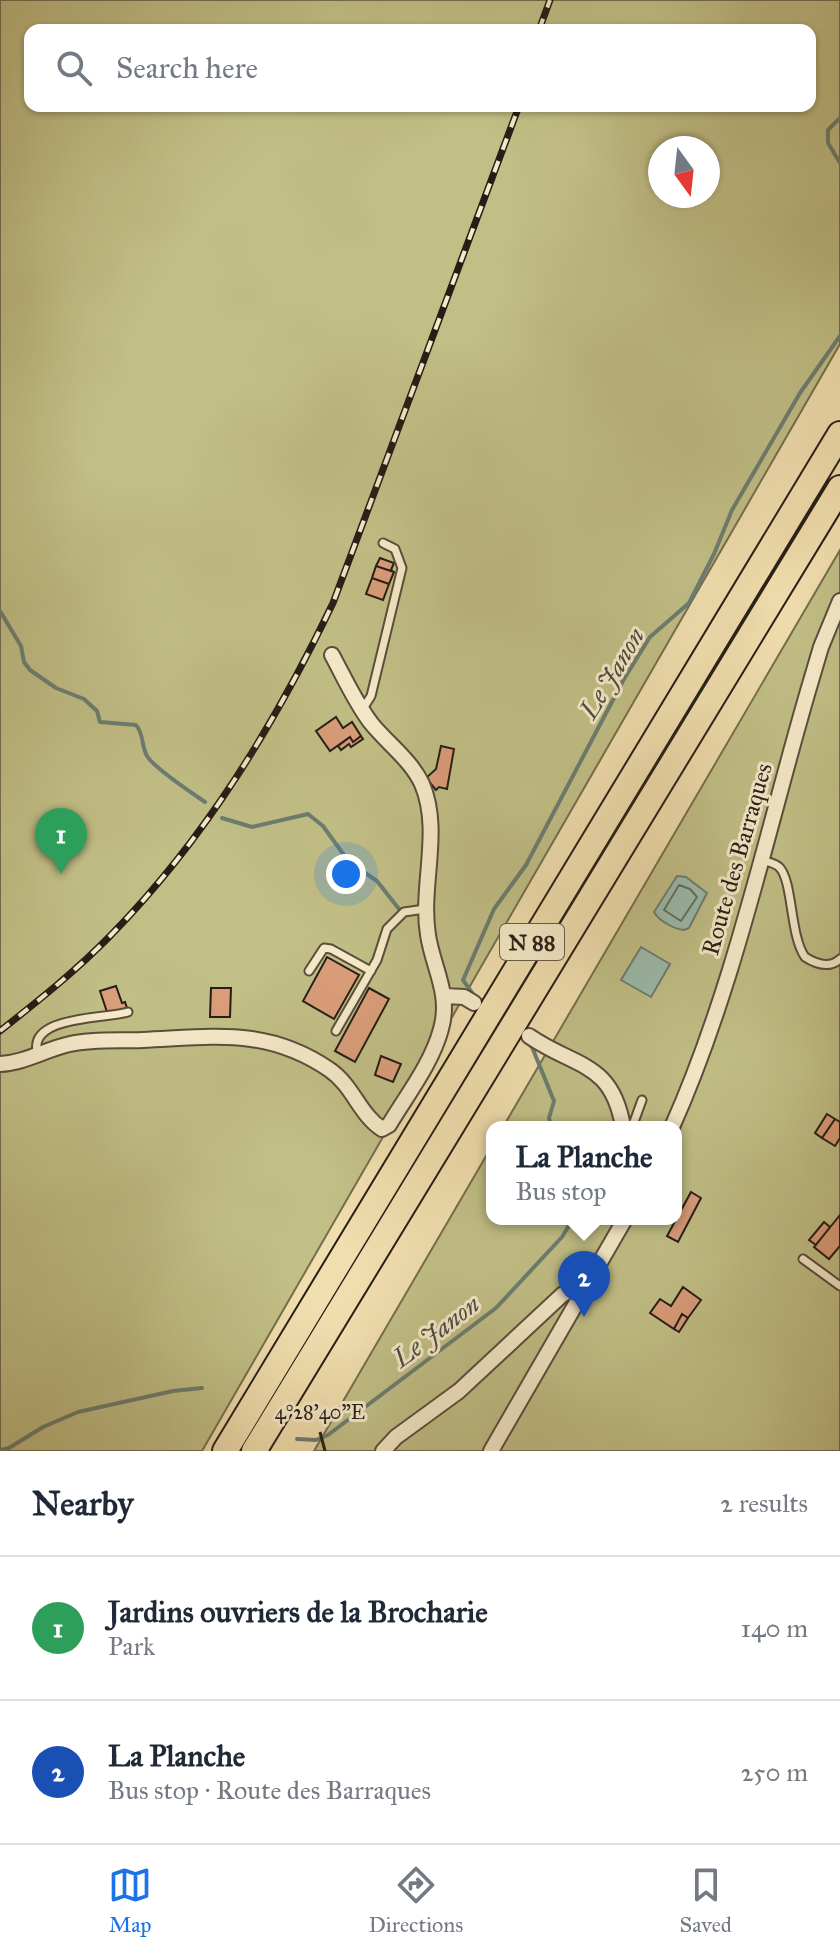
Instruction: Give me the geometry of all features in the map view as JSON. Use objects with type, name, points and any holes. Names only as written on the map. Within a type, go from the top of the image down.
[{"type":"highway","name":"N 88","points":[[225,1451],[840,434]]},
{"type":"highway","name":"N 88","points":[[254,1451],[840,488]]},
{"type":"street","name":"Route des Barraques","points":[[674,1121],[719,1003],[821,647],[840,601]]},
{"type":"street","points":[[0,1064],[20,1062],[77,1042],[205,1035],[276,1043],[331,1071],[357,1097],[372,1122],[382,1129],[389,1125],[436,1044],[442,1026],[445,996],[428,937],[425,909],[430,839],[422,784],[412,767],[362,710],[332,655]]},
{"type":"street","points":[[445,996],[464,997],[474,1003]]},
{"type":"street","points":[[529,1036],[543,1046],[589,1067],[602,1078],[624,1121]]},
{"type":"street","points":[[491,1451],[622,1225]]},
{"type":"street","points":[[383,1451],[396,1437],[459,1391],[562,1295],[575,1287],[585,1289]]},
{"type":"lane","points":[[362,710],[371,696],[402,568],[395,549],[383,543]]},
{"type":"lane","points":[[760,860],[780,869],[805,957],[823,965],[840,959]]},
{"type":"lane","points":[[336,1031],[371,971],[392,923],[404,912],[425,909]]},
{"type":"lane","points":[[309,971],[324,948],[371,971]]},
{"type":"lane","points":[[38,1055],[38,1038],[59,1025],[128,1012]]},
{"type":"lane","points":[[634,1121],[642,1100]]},
{"type":"lane","points":[[803,1259],[840,1286]]},
{"type":"shaded area","points":[[0,0],[840,0],[840,344],[202,1451],[0,1451]]},
{"type":"shaded area","points":[[840,550],[840,1451],[314,1451],[486,1156],[486,1225],[682,1225],[682,1121],[507,1121]]},
{"type":"water","points":[[677,876],[686,877],[707,893],[689,928],[684,930],[667,924],[654,912]]},
{"type":"water","points":[[641,947],[670,964],[651,997],[621,980]]},
{"type":"building","points":[[380,558],[394,563],[391,570],[394,572],[376,566]]},
{"type":"building","points":[[376,566],[394,572],[389,584],[372,578]]},
{"type":"building","points":[[372,578],[389,584],[383,600],[366,594]]},
{"type":"building","points":[[336,717],[343,728],[352,722],[361,736],[353,742],[350,737],[330,751],[316,731]]},
{"type":"building","points":[[361,736],[363,739],[351,747],[349,744],[341,750],[338,746],[350,737],[353,742]]},
{"type":"building","points":[[441,746],[454,749],[447,789],[439,787],[436,790],[426,778],[436,769]]},
{"type":"building","points":[[327,957],[359,975],[334,1019],[303,1001]]},
{"type":"building","points":[[116,986],[127,1008],[108,1015],[100,991]]},
{"type":"building","points":[[211,988],[231,988],[230,1017],[210,1017]]},
{"type":"building","points":[[369,988],[389,999],[355,1062],[335,1051]]},
{"type":"building","points":[[381,1056],[401,1064],[393,1082],[375,1075]]},
{"type":"building","points":[[827,1114],[835,1119],[822,1138],[815,1133]]},
{"type":"building","points":[[835,1119],[840,1122],[840,1138],[835,1146],[822,1138]]},
{"type":"building","points":[[691,1192],[701,1198],[678,1242],[667,1236],[673,1225],[682,1225],[682,1208]]},
{"type":"building","points":[[840,1215],[840,1246],[829,1259],[814,1247]]},
{"type":"building","points":[[824,1222],[830,1227],[816,1245],[809,1240]]},
{"type":"building","points":[[683,1287],[701,1300],[688,1318],[682,1314],[674,1329],[650,1313],[660,1299],[671,1306]]},
{"type":"building","points":[[682,1314],[688,1318],[679,1332],[674,1329]]},
{"type":"waterway","name":"Le Janon","points":[[840,118],[828,130],[828,143],[840,163]]},
{"type":"waterway","name":"Le Janon","points":[[475,997],[463,980],[494,909],[526,865],[624,679],[650,637],[689,603],[732,510],[800,393],[840,336]]},
{"type":"waterway","points":[[0,611],[21,646],[24,662],[30,670],[56,688],[84,699],[97,711],[100,722],[136,725],[151,761],[205,802]]},
{"type":"waterway","points":[[222,818],[252,827],[308,814],[323,826],[349,862],[377,881],[399,909]]},
{"type":"waterway","name":"Le Janon","points":[[526,1041],[532,1047],[554,1101],[550,1121]]},
{"type":"waterway","name":"Le Janon","points":[[297,1439],[316,1440],[328,1435],[496,1308],[562,1237],[569,1225]]},
{"type":"waterway","name":"Le Janon","points":[[0,1450],[78,1412],[173,1391],[202,1388]]},
{"type":"railway","points":[[541,24],[550,0]]},
{"type":"railway","points":[[0,1031],[85,961],[145,898],[177,860],[236,778],[287,692],[333,603],[517,112]]},
{"type":"place","name":"Jardins ouvriers de la Brocharie","points":[[61,874]]},
{"type":"place","name":"La Planche","points":[[584,1317]]}]
